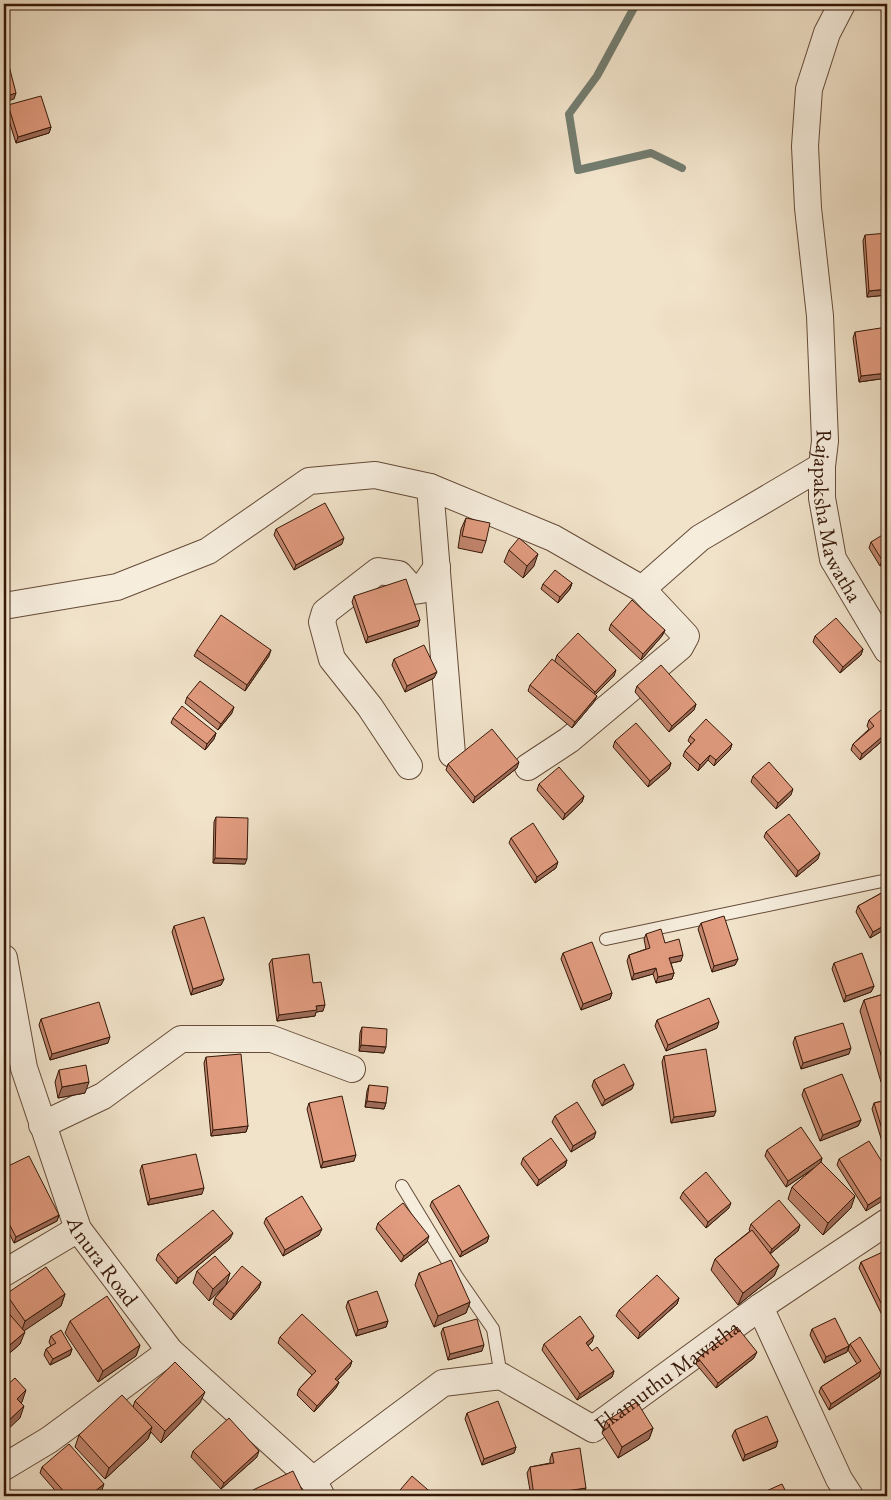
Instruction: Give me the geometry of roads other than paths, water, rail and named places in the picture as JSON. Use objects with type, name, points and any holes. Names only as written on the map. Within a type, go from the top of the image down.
[{"type":"street","name":"Rajapaksha Mawatha","points":[[842,4],[827,33],[809,89],[805,146],[808,208],[820,316],[825,441],[822,466],[822,498],[833,559],[885,643]]},
{"type":"street","points":[[642,589],[700,538],[822,466]]},
{"type":"street","points":[[4,606],[117,587],[208,551],[309,481],[375,475],[430,487],[553,538],[642,589],[686,636],[680,647],[569,740],[528,767]]},
{"type":"street","points":[[430,487],[452,754]]},
{"type":"street","points":[[409,766],[370,707],[332,659],[322,622],[325,612],[378,571],[399,574],[414,591],[421,590],[437,566]]},
{"type":"street","name":"Anura Road","points":[[4,958],[14,1072],[42,1125],[78,1229],[170,1351],[318,1488]]},
{"type":"street","points":[[42,1125],[103,1096],[181,1038],[272,1039],[352,1069]]},
{"type":"street","name":"Ekamuthu Mawatha","points":[[501,1376],[592,1429],[760,1307],[887,1222]]},
{"type":"street","points":[[4,1273],[78,1229]]},
{"type":"street","points":[[760,1307],[839,1479],[850,1496]]},
{"type":"street","points":[[4,1467],[49,1440],[170,1351]]},
{"type":"street","points":[[318,1488],[443,1383],[501,1376]]},
{"type":"lane","points":[[606,939],[887,880]]},
{"type":"lane","points":[[402,1186],[457,1277],[493,1329],[501,1376]]},
{"type":"waterway","points":[[636,4],[597,76],[569,114],[578,170],[651,153],[682,168]]}]
